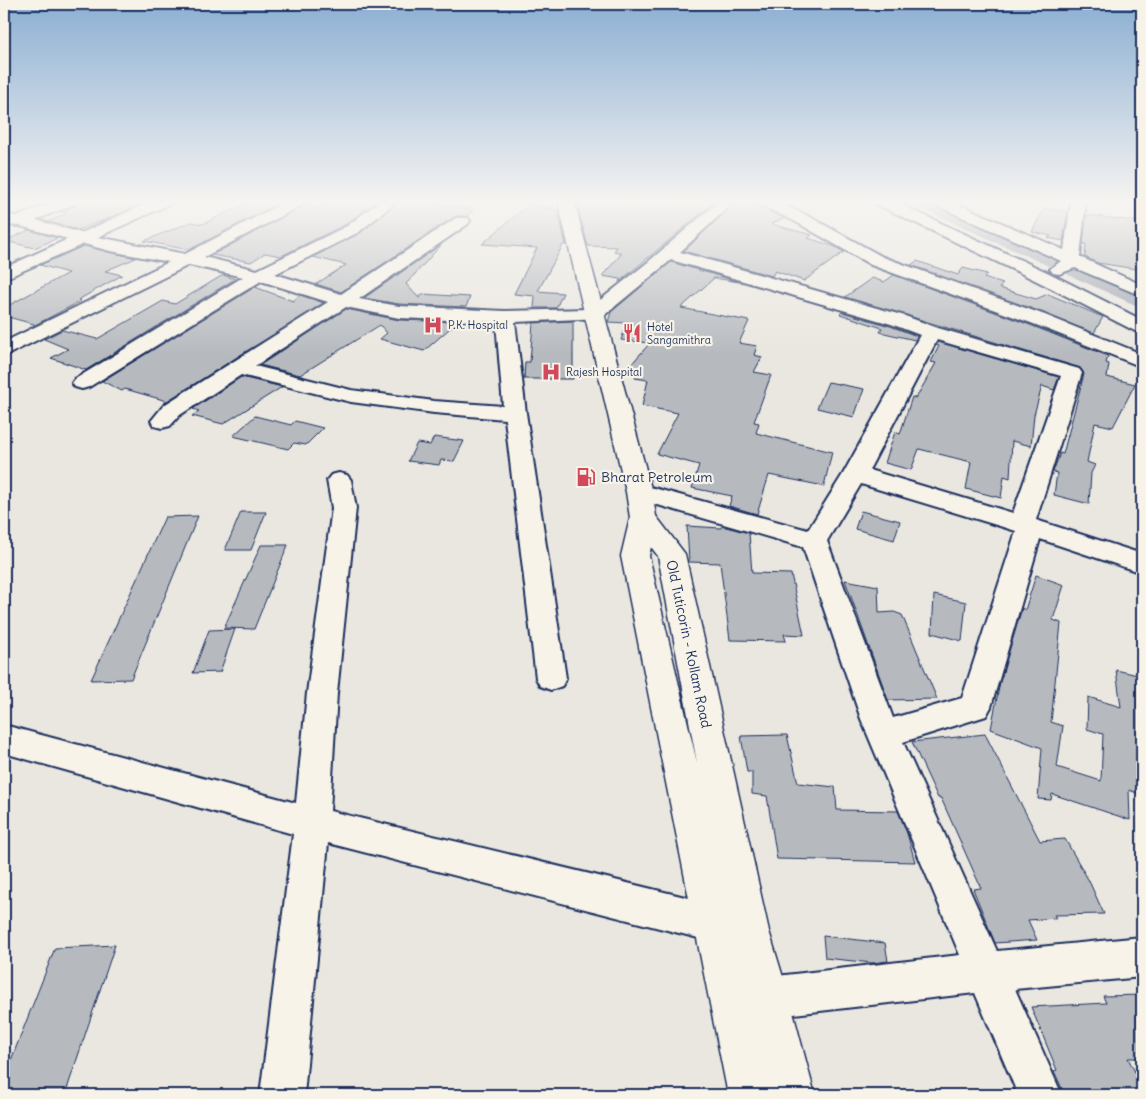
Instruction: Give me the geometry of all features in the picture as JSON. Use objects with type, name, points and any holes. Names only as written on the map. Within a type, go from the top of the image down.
[{"type":"main road","name":"Old Tuticorin - Kollam Road","points":[[579,252],[641,505],[671,554],[749,931],[768,997],[792,1095]]},
{"type":"main road","points":[[641,505],[635,556],[751,1095]]},
{"type":"street","points":[[4,274],[50,252]]},
{"type":"street","points":[[148,252],[188,259],[259,276],[342,301],[399,312],[506,317],[594,314],[668,254],[898,320],[931,332],[1072,373],[1026,526],[975,707],[884,734]]},
{"type":"street","points":[[4,349],[201,252]]},
{"type":"street","points":[[82,383],[259,276],[306,252]]},
{"type":"street","points":[[162,421],[172,410],[415,252]]},
{"type":"street","points":[[861,252],[877,261],[1038,319],[1142,361]]},
{"type":"street","points":[[1017,252],[1059,268],[1142,291]]},
{"type":"street","points":[[1037,252],[1142,327]]},
{"type":"street","points":[[1059,268],[1064,252]]},
{"type":"street","points":[[506,317],[515,413],[551,678]]},
{"type":"street","points":[[814,541],[855,474],[931,332]]},
{"type":"street","points":[[236,368],[351,396],[434,407],[515,413]]},
{"type":"street","points":[[855,474],[1026,526],[1142,564]]},
{"type":"street","points":[[282,1095],[312,823],[322,693],[344,508],[339,480]]},
{"type":"street","points":[[641,505],[814,541]]},
{"type":"street","points":[[814,541],[884,734],[1040,1095]]},
{"type":"street","points":[[4,739],[312,823],[714,923]]},
{"type":"street","points":[[768,997],[986,972],[1142,957]]},
{"type":"building","points":[[69,252],[111,252],[136,258],[105,271],[122,275],[78,300],[81,301],[33,326],[34,324],[4,316],[4,308],[68,273],[40,265]]},
{"type":"building","points":[[217,252],[289,252],[281,256],[265,253],[251,262],[212,255]]},
{"type":"building","points":[[322,252],[401,252],[341,292],[316,284],[346,265],[313,257]]},
{"type":"building","points":[[430,252],[435,252],[406,284],[419,298],[422,294],[470,297],[466,307],[399,304],[364,298]]},
{"type":"building","points":[[535,252],[559,252],[538,291],[563,293],[556,308],[534,308],[535,296],[514,294]]},
{"type":"building","points":[[619,252],[655,252],[619,282],[620,279],[602,276],[622,253]]},
{"type":"building","points":[[689,252],[844,252],[804,281],[775,271],[772,276]]},
{"type":"building","points":[[1085,252],[1142,252],[1142,270],[1098,263],[1085,257]]},
{"type":"building","points":[[917,261],[958,275],[963,268],[987,274],[984,278],[1003,284],[999,288],[1036,299],[1048,294],[1103,317],[1094,333],[911,265]]},
{"type":"building","points":[[671,262],[739,282],[714,278],[681,308],[749,321],[739,343],[757,346],[754,355],[762,357],[754,372],[771,375],[754,422],[759,423],[756,433],[832,452],[824,486],[769,475],[757,514],[729,506],[732,496],[692,488],[699,465],[657,454],[678,413],[642,406],[648,380],[635,378],[638,371],[628,368],[650,343],[621,340],[627,323],[608,322],[611,312]]},
{"type":"building","points":[[223,275],[235,279],[86,370],[51,358],[68,349],[44,339],[62,330],[97,339],[163,301],[175,304]]},
{"type":"building","points":[[894,275],[1108,356],[1106,363],[1109,364],[1107,377],[1135,384],[1113,427],[1095,423],[1087,462],[1095,465],[1091,473],[1089,504],[1054,495],[1057,473],[1053,472],[1060,453],[1063,454],[1084,374],[1080,368],[845,297],[872,278],[884,282]]},
{"type":"building","points":[[255,287],[293,301],[300,295],[324,303],[167,401],[125,389],[122,391],[102,381]]},
{"type":"building","points":[[346,309],[399,320],[457,322],[424,351],[380,339],[387,333],[380,325],[300,375],[260,365]]},
{"type":"building","points":[[842,312],[917,336],[915,340],[880,332],[882,328],[840,314]]},
{"type":"building","points":[[573,321],[573,379],[524,379],[525,362],[530,362],[533,323]]},
{"type":"building","points":[[938,342],[1059,377],[1054,390],[1042,386],[1034,415],[1031,446],[1012,441],[1010,478],[1004,476],[1001,498],[966,489],[971,462],[919,449],[911,470],[885,463],[895,432],[900,434],[912,397],[916,398],[936,363],[931,362],[939,346],[936,345]]},
{"type":"building","points":[[241,377],[282,387],[223,424],[192,416],[199,411],[193,409]]},
{"type":"building","points":[[828,382],[864,389],[854,417],[817,408]]},
{"type":"building","points":[[255,416],[291,425],[295,421],[323,428],[306,445],[294,443],[288,449],[233,436]]},
{"type":"building","points":[[434,437],[464,441],[454,461],[441,460],[439,465],[408,461],[417,443],[430,445]]},
{"type":"building","points":[[861,511],[900,521],[894,540],[855,529]]},
{"type":"building","points":[[241,512],[266,512],[251,550],[225,550]]},
{"type":"building","points":[[198,516],[131,679],[91,680],[165,517]]},
{"type":"building","points":[[687,526],[721,528],[722,526],[749,533],[752,573],[791,574],[804,635],[784,634],[786,641],[730,640],[720,563],[689,562]]},
{"type":"building","points":[[261,545],[288,545],[254,629],[224,628]]},
{"type":"building","points":[[1036,575],[1064,585],[1053,620],[1061,623],[1051,722],[1063,726],[1057,767],[1101,781],[1103,734],[1087,729],[1088,697],[1121,707],[1116,670],[1142,676],[1142,795],[1129,790],[1130,820],[1052,794],[1051,800],[1038,799],[1042,748],[991,729],[1000,682],[1022,608],[1025,610]]},
{"type":"building","points":[[845,580],[878,586],[879,613],[894,612],[902,615],[937,699],[888,700]]},
{"type":"building","points":[[934,595],[966,602],[962,641],[932,633]]},
{"type":"building","points":[[235,629],[220,672],[193,673],[209,630]]},
{"type":"building","points":[[985,734],[1040,841],[1065,839],[1089,881],[1104,914],[1054,915],[1056,918],[1028,920],[1037,940],[995,943],[973,889],[981,888],[941,798],[938,798],[912,742]]},
{"type":"building","points":[[787,735],[798,783],[835,787],[837,810],[898,811],[907,833],[915,862],[777,859],[767,796],[752,794],[752,772],[747,772],[741,736]]},
{"type":"building","points":[[823,936],[885,943],[888,961],[872,963],[825,958]]},
{"type":"building","points":[[115,945],[65,1095],[4,1095],[4,1078],[55,948]]},
{"type":"building","points":[[1142,995],[1142,1058],[1128,1058],[1142,1086],[1142,1095],[1065,1095],[1054,1071],[1057,1070],[1031,1007],[1106,1003],[1103,996]]},
{"type":"waterway","points":[[1030,252],[1142,303]]},
{"type":"place","name":"P.K. Hospital","points":[[433,325]]},
{"type":"place","name":"Hotel Sangamithra","points":[[632,333]]},
{"type":"place","name":"Rajesh Hospital","points":[[551,372]]},
{"type":"place","name":"Bharat Petroleum","points":[[586,477]]}]
